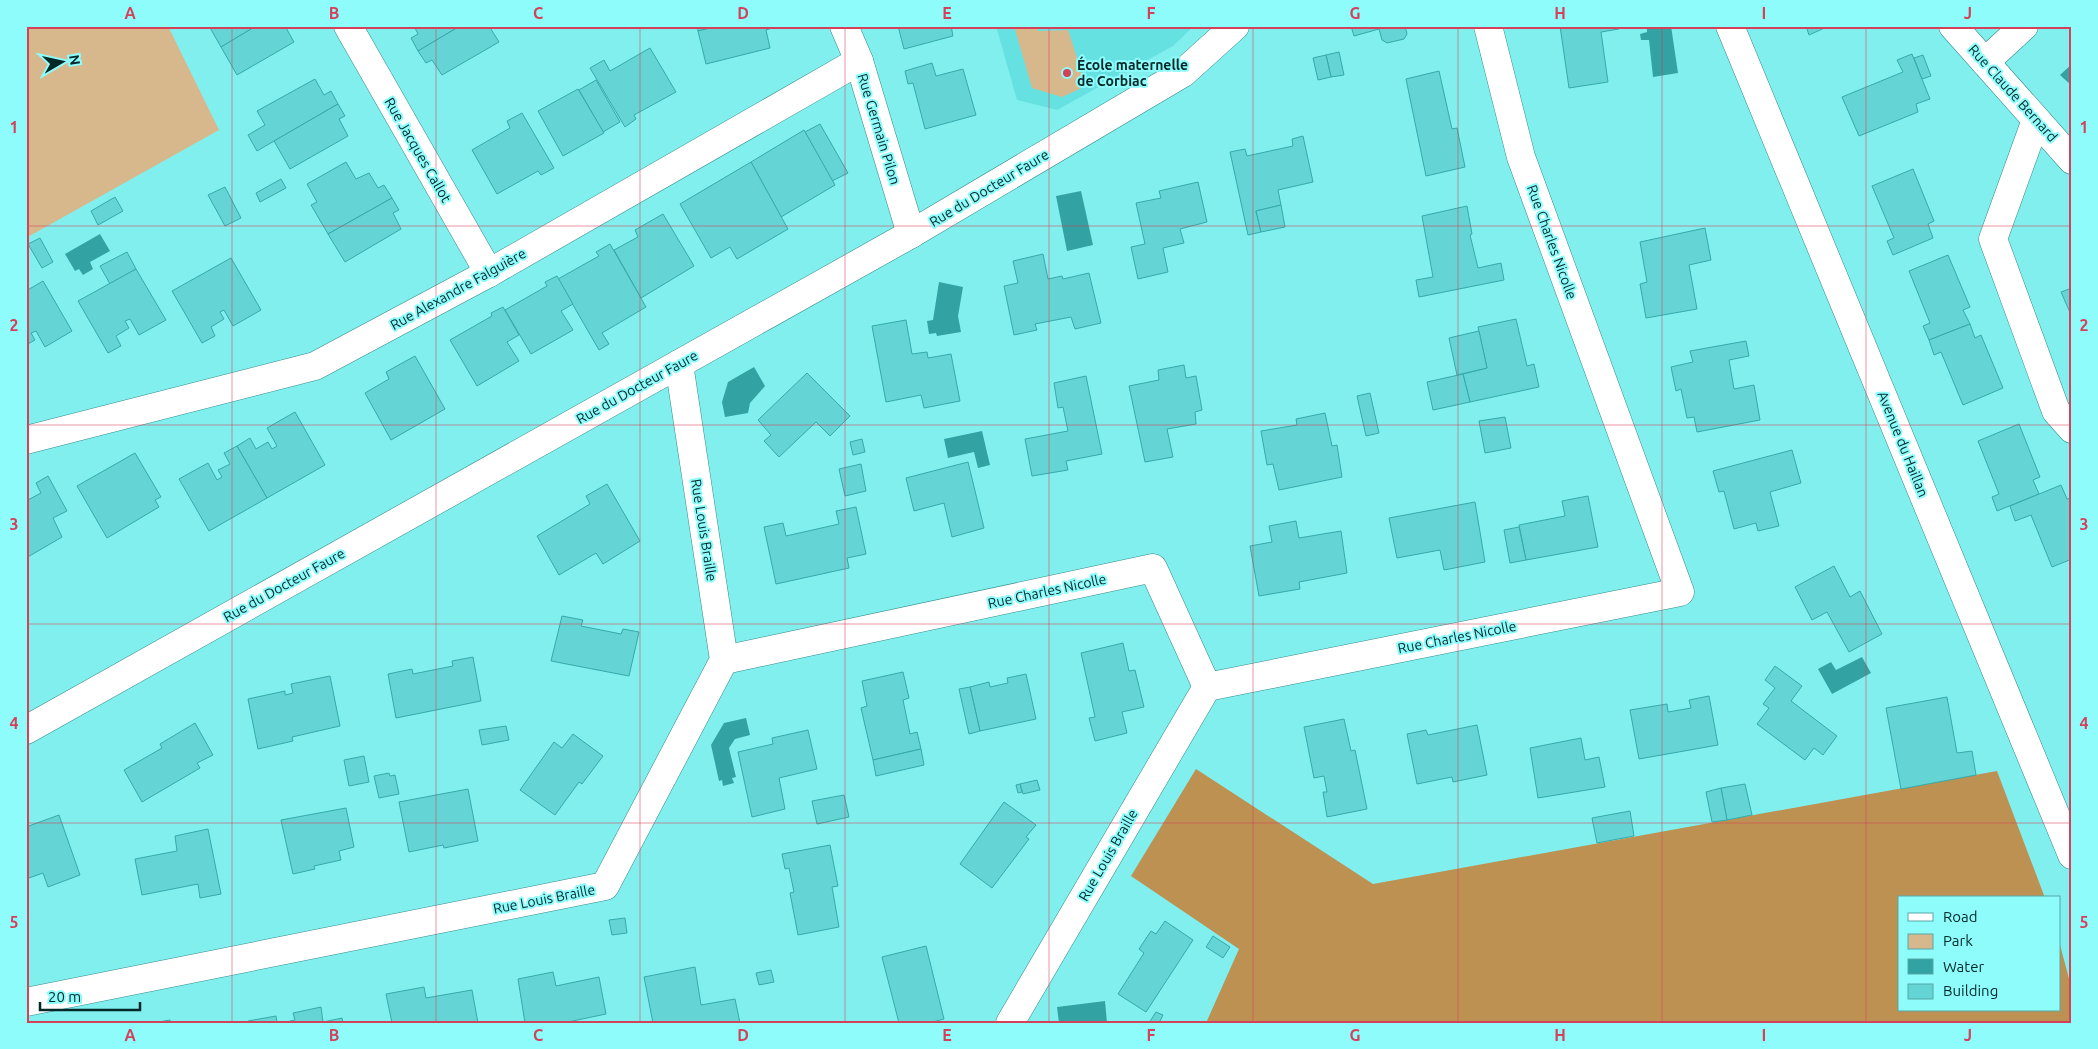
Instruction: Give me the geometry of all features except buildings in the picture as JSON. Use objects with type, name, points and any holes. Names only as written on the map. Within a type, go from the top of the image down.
[{"type":"street","name":"Rue Jacques Callot","points":[[348,26],[489,272]]},
{"type":"street","name":"Rue Germain Pilon","points":[[844,26],[858,61],[911,234]]},
{"type":"street","name":"Rue du Docteur Faure","points":[[26,730],[911,234],[1183,73],[1235,26]]},
{"type":"street","name":"Rue Charles Nicolle","points":[[724,660],[1153,568],[1206,687],[1680,592],[1521,157],[1488,26]]},
{"type":"street","name":"Rue Claude Bernard","points":[[1953,26],[2072,160]]},
{"type":"street","points":[[1985,62],[2024,26]]},
{"type":"street","name":"Avenue du Haillan","points":[[1732,28],[2072,855]]},
{"type":"street","name":"Rue Alexandre Falguière","points":[[27,439],[315,366],[489,272],[858,61]]},
{"type":"street","points":[[2036,120],[1993,239],[2056,410],[2072,429]]},
{"type":"street","name":"Rue Louis Braille","points":[[26,1002],[605,886],[724,660],[679,364]]},
{"type":"street","name":"Rue Louis Braille","points":[[1010,1023],[1206,687]]},
{"type":"street","points":[[26,1011],[28,1023]]},
{"type":"shaded area","name":"École maternelle de Corbiac","points":[[996,26],[1194,26],[1173,46],[1057,110],[1017,100]]},
{"type":"shaded area","points":[[1196,769],[1373,884],[1997,771],[2044,896],[1898,896],[1898,1012],[2060,1012],[2060,945],[2072,990],[2072,1023],[1206,1023],[1239,949],[1131,876]]},
{"type":"green space","points":[[26,26],[168,26],[219,130],[26,238]]},
{"type":"green space","points":[[1014,26],[1037,26],[1038,31],[1068,30],[1086,86],[1062,97],[1032,88]]},
{"type":"water","points":[[1671,26],[1678,73],[1653,77],[1649,40],[1641,40],[1640,34],[1647,32],[1647,27]]},
{"type":"water","points":[[2072,64],[2072,86],[2060,75]]},
{"type":"water","points":[[1081,191],[1093,245],[1067,251],[1056,196]]},
{"type":"water","points":[[100,234],[110,251],[90,262],[93,269],[83,275],[79,269],[75,271],[65,254]]},
{"type":"water","points":[[939,282],[963,287],[958,316],[961,332],[937,336],[936,333],[929,334],[927,321],[933,320]]},
{"type":"water","points":[[754,367],[765,386],[750,403],[748,413],[725,417],[722,402],[728,382]]},
{"type":"water","points":[[982,431],[990,465],[978,468],[974,452],[948,458],[944,439]]},
{"type":"water","points":[[1862,657],[1871,673],[1832,694],[1818,669],[1831,662],[1836,670]]},
{"type":"water","points":[[746,718],[750,735],[735,739],[729,748],[736,777],[732,778],[734,783],[723,786],[722,780],[719,781],[711,745],[724,723]]},
{"type":"water","points":[[1105,1001],[1107,1023],[1059,1023],[1057,1007]]},
{"type":"place","name":"École maternelle de Corbiac","points":[[1067,73]]}]
